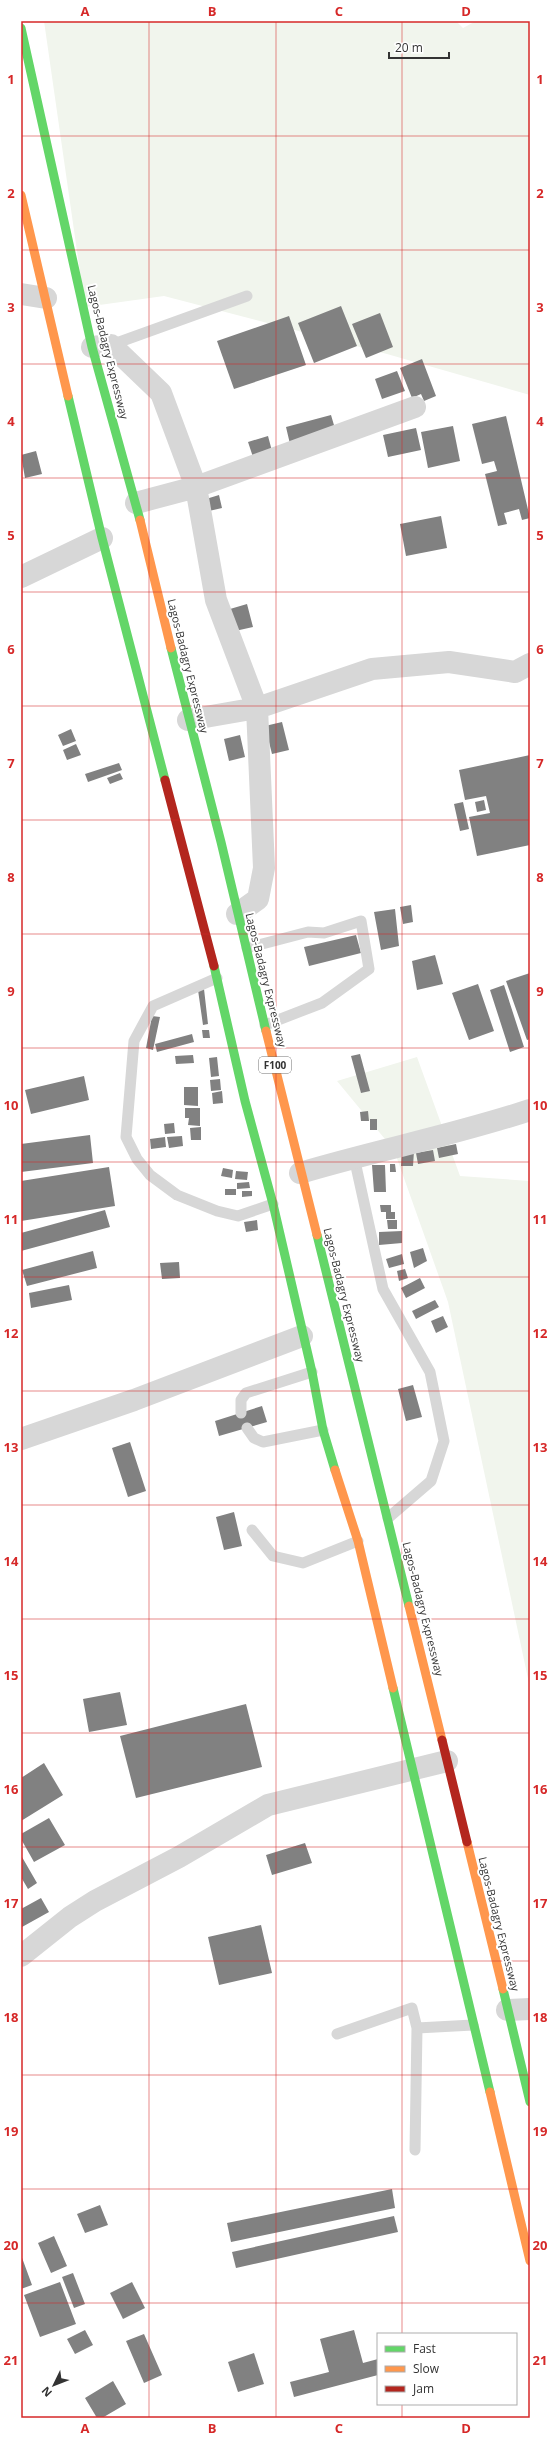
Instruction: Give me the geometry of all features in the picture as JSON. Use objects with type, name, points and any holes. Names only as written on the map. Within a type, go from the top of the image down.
[{"type":"highway","name":"Lagos-Badagry Expressway","points":[[21,28],[102,346],[136,503],[188,720],[221,842],[300,1173],[388,1518],[530,2102]]},
{"type":"highway","points":[[21,195],[102,538],[217,978],[245,1101],[273,1204],[302,1336],[312,1372],[323,1430],[358,1541],[530,2261]]},
{"type":"street","points":[[21,294],[46,298]]},
{"type":"street","points":[[102,346],[161,393],[196,487],[216,600],[257,708],[264,868],[258,899],[237,914]]},
{"type":"street","points":[[136,503],[196,487],[415,407]]},
{"type":"street","points":[[21,577],[102,538]]},
{"type":"street","points":[[188,720],[257,708],[372,669],[449,662],[515,672],[530,664]]},
{"type":"street","points":[[300,1173],[354,1157],[482,1125],[530,1110]]},
{"type":"street","points":[[21,1439],[134,1400],[302,1336]]},
{"type":"street","points":[[21,1956],[70,1917],[95,1901],[179,1857],[268,1805],[447,1761]]},
{"type":"street","points":[[508,2010],[530,2009]]},
{"type":"lane","points":[[102,346],[247,296]]},
{"type":"lane","points":[[247,948],[308,932],[324,933],[360,921],[369,970],[322,1003],[265,1025]]},
{"type":"lane","points":[[217,978],[154,1006],[134,1041],[126,1137],[137,1159],[146,1170],[177,1194],[217,1211],[238,1216],[273,1204]]},
{"type":"lane","points":[[354,1157],[383,1289],[430,1372],[444,1441],[431,1481],[388,1518]]},
{"type":"lane","points":[[241,1413],[241,1400],[246,1393],[312,1372]]},
{"type":"lane","points":[[247,1428],[254,1438],[263,1442],[323,1430]]},
{"type":"lane","points":[[252,1530],[273,1556],[303,1563],[358,1541]]},
{"type":"lane","points":[[337,2034],[412,2008],[417,2028],[415,2150]]},
{"type":"lane","points":[[417,2028],[473,2025]]},
{"type":"shaded area","points":[[44,21],[456,21],[463,28],[476,21],[530,21],[530,395],[387,354],[164,296],[85,307]]},
{"type":"shaded area","points":[[417,1057],[460,1176],[530,1181],[530,1688],[448,1302],[394,1150],[337,1081]]},
{"type":"building","points":[[341,306],[357,346],[314,363],[298,323]]},
{"type":"building","points":[[380,313],[393,347],[366,358],[352,324]]},
{"type":"building","points":[[289,316],[306,365],[234,389],[217,341]]},
{"type":"building","points":[[422,359],[436,396],[424,401],[421,394],[412,398],[400,368]]},
{"type":"building","points":[[397,371],[405,391],[382,399],[375,379]]},
{"type":"building","points":[[331,415],[336,432],[290,444],[286,427]]},
{"type":"building","points":[[506,416],[530,518],[522,520],[519,509],[504,513],[507,524],[498,526],[485,474],[497,471],[494,461],[482,464],[472,424]]},
{"type":"building","points":[[453,426],[460,461],[428,468],[421,432]]},
{"type":"building","points":[[416,428],[421,450],[388,457],[383,435]]},
{"type":"building","points":[[268,436],[272,451],[253,457],[248,442]]},
{"type":"building","points":[[36,451],[42,474],[25,478],[21,455]]},
{"type":"building","points":[[219,495],[222,508],[209,511],[206,499]]},
{"type":"building","points":[[441,516],[447,548],[406,556],[400,524]]},
{"type":"building","points":[[247,604],[253,627],[235,631],[230,609]]},
{"type":"building","points":[[282,722],[289,750],[272,754],[265,726]]},
{"type":"building","points":[[71,729],[76,741],[63,746],[58,735]]},
{"type":"building","points":[[240,735],[245,757],[229,761],[224,739]]},
{"type":"building","points":[[76,744],[81,755],[67,760],[63,750]]},
{"type":"building","points":[[530,755],[530,845],[477,856],[469,817],[490,813],[486,796],[465,800],[459,770]]},
{"type":"building","points":[[119,763],[122,770],[88,782],[85,774]]},
{"type":"building","points":[[120,773],[123,779],[110,784],[107,778]]},
{"type":"building","points":[[484,800],[486,810],[477,812],[475,802]]},
{"type":"building","points":[[463,802],[469,829],[460,831],[454,804]]},
{"type":"building","points":[[411,905],[413,922],[403,924],[400,907]]},
{"type":"building","points":[[395,909],[399,946],[381,950],[374,912]]},
{"type":"building","points":[[356,935],[361,953],[309,966],[304,947]]},
{"type":"building","points":[[435,955],[443,984],[417,990],[412,961]]},
{"type":"building","points":[[530,973],[530,1039],[527,1040],[506,981]]},
{"type":"building","points":[[478,984],[494,1031],[469,1040],[452,993]]},
{"type":"building","points":[[504,985],[524,1047],[510,1052],[490,990]]},
{"type":"building","points":[[204,989],[208,1024],[203,1025],[198,990]]},
{"type":"building","points":[[152,1016],[160,1017],[153,1050],[146,1048]]},
{"type":"building","points":[[202,1030],[209,1030],[210,1038],[203,1038]]},
{"type":"building","points":[[192,1034],[194,1042],[157,1052],[155,1044]]},
{"type":"building","points":[[360,1054],[370,1091],[361,1093],[351,1056]]},
{"type":"building","points":[[193,1055],[194,1063],[176,1064],[175,1056]]},
{"type":"building","points":[[217,1057],[219,1076],[211,1077],[209,1058]]},
{"type":"building","points":[[84,1076],[89,1100],[31,1114],[25,1090]]},
{"type":"building","points":[[220,1079],[221,1090],[211,1091],[210,1080]]},
{"type":"building","points":[[184,1087],[198,1087],[198,1106],[184,1105]]},
{"type":"building","points":[[222,1091],[223,1103],[213,1104],[212,1093]]},
{"type":"building","points":[[185,1108],[200,1108],[200,1126],[188,1125],[189,1118],[185,1118]]},
{"type":"building","points":[[368,1111],[369,1121],[361,1121],[360,1112]]},
{"type":"building","points":[[370,1119],[377,1119],[377,1130],[370,1130]]},
{"type":"building","points":[[174,1123],[175,1133],[165,1134],[164,1124]]},
{"type":"building","points":[[201,1127],[201,1140],[191,1140],[190,1128]]},
{"type":"building","points":[[90,1135],[93,1163],[21,1172],[21,1144]]},
{"type":"building","points":[[182,1136],[183,1146],[169,1148],[167,1137]]},
{"type":"building","points":[[165,1137],[166,1147],[151,1149],[150,1139]]},
{"type":"building","points":[[456,1144],[458,1154],[439,1158],[437,1148]]},
{"type":"building","points":[[402,1150],[414,1151],[413,1166],[401,1166]]},
{"type":"building","points":[[433,1150],[435,1161],[418,1164],[416,1153]]},
{"type":"building","points":[[390,1164],[395,1164],[396,1172],[390,1172]]},
{"type":"building","points":[[372,1165],[385,1165],[386,1192],[374,1192]]},
{"type":"building","points":[[109,1167],[115,1206],[21,1221],[21,1181]]},
{"type":"building","points":[[223,1168],[233,1170],[232,1178],[221,1176]]},
{"type":"building","points":[[236,1171],[248,1172],[247,1180],[235,1179]]},
{"type":"building","points":[[249,1182],[250,1188],[237,1189],[237,1183]]},
{"type":"building","points":[[225,1189],[236,1189],[236,1195],[225,1195]]},
{"type":"building","points":[[242,1191],[252,1191],[252,1196],[242,1197]]},
{"type":"building","points":[[380,1205],[391,1205],[391,1212],[381,1212]]},
{"type":"building","points":[[105,1210],[110,1227],[21,1251],[21,1233]]},
{"type":"building","points":[[386,1212],[395,1212],[395,1219],[386,1219]]},
{"type":"building","points":[[257,1220],[258,1230],[246,1232],[244,1222]]},
{"type":"building","points":[[387,1220],[397,1220],[397,1229],[388,1229]]},
{"type":"building","points":[[402,1231],[402,1243],[379,1245],[379,1232]]},
{"type":"building","points":[[423,1248],[427,1261],[414,1268],[410,1252]]},
{"type":"building","points":[[93,1251],[97,1268],[27,1286],[22,1270]]},
{"type":"building","points":[[402,1254],[404,1264],[389,1268],[386,1259]]},
{"type":"building","points":[[179,1262],[180,1278],[162,1279],[160,1263]]},
{"type":"building","points":[[405,1269],[408,1278],[399,1281],[397,1271]]},
{"type":"building","points":[[420,1278],[425,1288],[406,1298],[401,1288]]},
{"type":"building","points":[[69,1285],[72,1300],[31,1308],[29,1293]]},
{"type":"building","points":[[435,1300],[439,1307],[416,1319],[412,1311]]},
{"type":"building","points":[[443,1316],[448,1327],[436,1333],[431,1321]]},
{"type":"building","points":[[413,1385],[422,1417],[406,1421],[398,1389]]},
{"type":"building","points":[[262,1406],[267,1422],[219,1436],[215,1421]]},
{"type":"building","points":[[130,1442],[146,1491],[128,1497],[112,1448]]},
{"type":"building","points":[[234,1512],[242,1546],[224,1550],[216,1517]]},
{"type":"building","points":[[120,1692],[127,1725],[89,1732],[83,1699]]},
{"type":"building","points":[[246,1704],[262,1767],[136,1798],[120,1736]]},
{"type":"building","points":[[44,1763],[63,1795],[21,1821],[21,1778]]},
{"type":"building","points":[[49,1818],[65,1845],[34,1862],[21,1839],[21,1834]]},
{"type":"building","points":[[305,1843],[312,1863],[272,1875],[266,1855]]},
{"type":"building","points":[[22,1857],[37,1883],[28,1889],[21,1877]]},
{"type":"building","points":[[41,1898],[49,1912],[22,1927],[21,1909]]},
{"type":"building","points":[[261,1925],[272,1973],[219,1985],[208,1937]]},
{"type":"building","points":[[392,2189],[395,2208],[231,2242],[227,2223]]},
{"type":"building","points":[[100,2205],[108,2225],[85,2233],[77,2214]]},
{"type":"building","points":[[394,2216],[398,2232],[236,2268],[232,2252]]},
{"type":"building","points":[[54,2236],[67,2266],[51,2273],[38,2243]]},
{"type":"building","points":[[21,2255],[32,2285],[21,2289]]},
{"type":"building","points":[[73,2273],[85,2304],[74,2308],[62,2277]]},
{"type":"building","points":[[60,2282],[76,2324],[40,2337],[24,2295]]},
{"type":"building","points":[[132,2282],[145,2308],[123,2319],[110,2293]]},
{"type":"building","points":[[85,2330],[93,2345],[75,2354],[67,2339]]},
{"type":"building","points":[[354,2330],[363,2363],[377,2359],[377,2375],[294,2397],[290,2382],[329,2372],[320,2339]]},
{"type":"building","points":[[144,2334],[162,2375],[144,2383],[126,2341]]},
{"type":"building","points":[[254,2353],[264,2384],[238,2392],[228,2362]]},
{"type":"building","points":[[113,2381],[126,2404],[102,2418],[97,2418],[85,2398]]},
{"type":"traffic: fast","points":[[21,28],[92,347],[140,520]]},
{"type":"traffic: fast","points":[[68,396],[102,538],[165,780]]},
{"type":"traffic: fast","points":[[171,648],[221,842],[266,1031]]},
{"type":"traffic: fast","points":[[214,966],[245,1101],[273,1204],[312,1372],[323,1430],[335,1470]]},
{"type":"traffic: fast","points":[[317,1235],[409,1606]]},
{"type":"traffic: fast","points":[[393,1688],[490,2092]]},
{"type":"traffic: fast","points":[[503,1989],[530,2102]]},
{"type":"traffic: slow","points":[[21,195],[68,396]]},
{"type":"traffic: slow","points":[[140,520],[171,648]]},
{"type":"traffic: slow","points":[[266,1031],[317,1235]]},
{"type":"traffic: slow","points":[[335,1470],[358,1541],[393,1688]]},
{"type":"traffic: slow","points":[[409,1606],[442,1740]]},
{"type":"traffic: slow","points":[[467,1842],[503,1989]]},
{"type":"traffic: slow","points":[[490,2092],[530,2261]]},
{"type":"traffic: jam","points":[[165,780],[214,966]]},
{"type":"traffic: jam","points":[[442,1740],[467,1842]]}]
